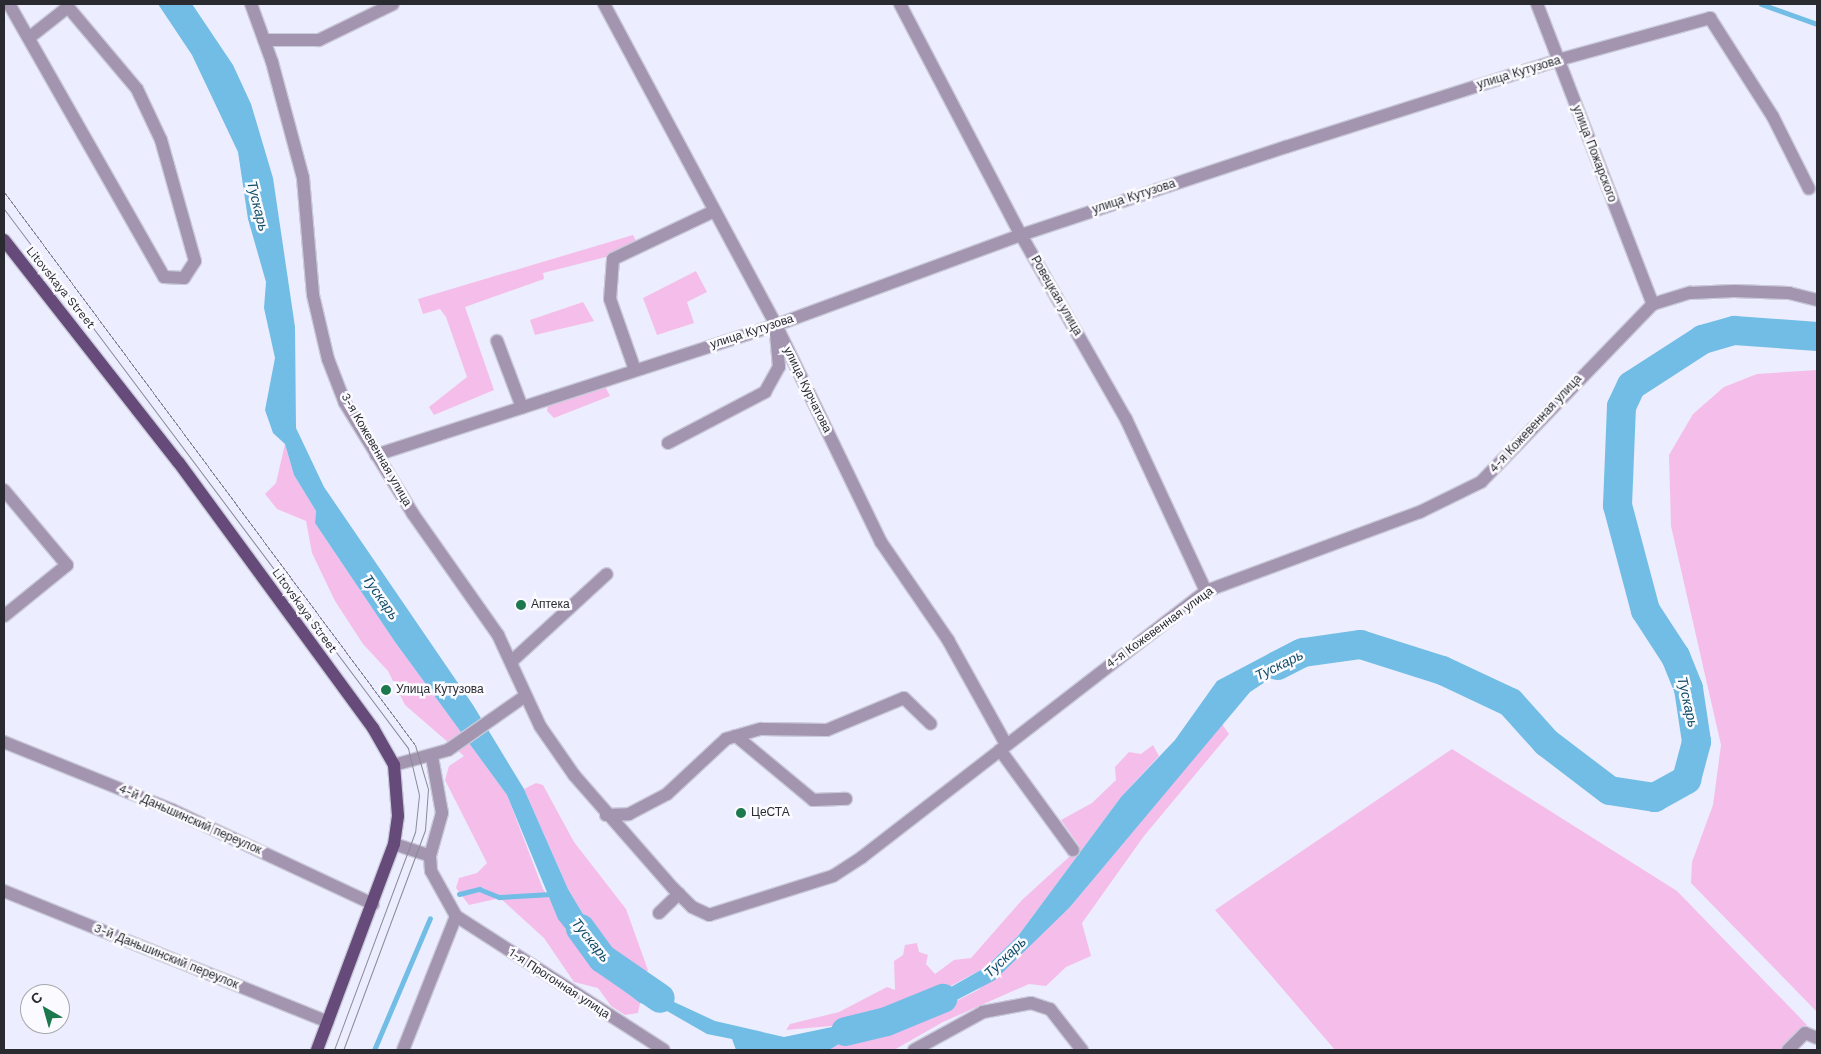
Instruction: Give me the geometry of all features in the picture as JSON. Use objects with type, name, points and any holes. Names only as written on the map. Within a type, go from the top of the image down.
[{"type":"main road","name":"Litovskaya Street","points":[[4,240],[179,463],[373,728],[394,765],[398,816],[394,844],[317,1050]]},
{"type":"street","points":[[9,4],[30,37],[164,278],[184,278],[194,261],[161,140],[137,89],[68,7],[30,37]]},
{"type":"street","name":"3-я Кожевенная улица","points":[[251,4],[264,40],[303,178],[313,295],[328,359],[345,403],[376,455],[513,660],[525,696],[557,751],[608,817]]},
{"type":"street","points":[[264,40],[319,40],[393,4]]},
{"type":"street","name":"улица Курчатова","points":[[604,4],[776,325],[882,542],[948,640],[1003,747],[1073,850]]},
{"type":"street","name":"Ровецкая улица","points":[[900,4],[1021,235],[1126,419],[1206,591]]},
{"type":"street","name":"улица Пожарского","points":[[1537,4],[1653,304]]},
{"type":"street","name":"улица Кутузова","points":[[376,455],[776,325],[1021,235],[1558,60],[1710,18],[1773,117],[1809,190]]},
{"type":"street","points":[[635,370],[610,300],[613,259],[714,211]]},
{"type":"street","name":"4-я Кожевенная улица","points":[[608,817],[692,907],[709,914],[833,876],[922,814],[1003,747],[1206,591],[1420,512],[1481,482],[1653,304],[1690,293],[1734,291],[1789,293],[1817,300]]},
{"type":"street","points":[[668,443],[765,392],[779,367],[776,325]]},
{"type":"street","points":[[497,341],[522,407]]},
{"type":"street","points":[[4,490],[67,565],[4,616]]},
{"type":"street","points":[[513,660],[607,574]]},
{"type":"street","points":[[394,765],[432,757],[448,750],[525,696]]},
{"type":"street","points":[[608,817],[629,814],[667,794],[726,739],[736,736],[761,729],[827,730],[904,698],[931,724]]},
{"type":"street","points":[[736,736],[813,800],[846,799]]},
{"type":"street","name":"4-й Даньшинский переулок","points":[[4,742],[172,810],[372,904]]},
{"type":"street","points":[[403,1050],[456,916],[431,870],[430,856],[442,813],[432,757]]},
{"type":"street","points":[[394,844],[430,856]]},
{"type":"street","name":"3-й Даньшинский переулок","points":[[4,891],[328,1022]]},
{"type":"street","points":[[659,913],[679,894]]},
{"type":"street","name":"1-я Прогонная улица","points":[[456,916],[663,1050]]},
{"type":"street","points":[[914,1050],[983,1012],[1031,1003],[1050,1009],[1082,1050]]},
{"type":"street","points":[[1788,1050],[1811,1036]]},
{"type":"shaded area","points":[[633,235],[637,243],[606,257],[543,273],[544,279],[465,307],[494,390],[434,415],[429,407],[467,377],[446,317],[440,309],[423,314],[418,299]]},
{"type":"shaded area","points":[[696,271],[707,292],[687,302],[694,323],[657,335],[643,298]]},
{"type":"shaded area","points":[[583,302],[594,321],[535,335],[530,320]]},
{"type":"shaded area","points":[[1817,370],[1817,1012],[1691,883],[1692,862],[1713,805],[1721,745],[1671,526],[1669,455],[1693,414],[1724,387],[1757,374]]},
{"type":"shaded area","points":[[604,384],[610,396],[554,418],[547,411],[548,404]]},
{"type":"shaded area","points":[[285,444],[294,475],[316,511],[315,523],[395,642],[507,795],[543,889],[600,972],[640,1003],[638,1013],[625,1015],[611,1006],[598,988],[574,982],[544,938],[500,898],[469,905],[456,888],[459,878],[477,873],[487,863],[445,780],[449,766],[464,756],[405,705],[388,671],[363,644],[335,601],[312,553],[306,521],[277,509],[265,494],[276,483]]},
{"type":"shaded area","points":[[1222,724],[1229,734],[1144,836],[1082,923],[1091,956],[1066,967],[1046,986],[1029,984],[943,1022],[894,1050],[829,1050],[849,1038],[899,1030],[978,990],[1070,907]]},
{"type":"shaded area","points":[[1153,745],[1159,756],[1121,797],[1018,936],[986,967],[886,1021],[786,1030],[790,1024],[839,1012],[887,987],[895,990],[894,961],[903,955],[905,945],[917,943],[919,952],[928,955],[926,964],[935,974],[954,960],[971,958],[1022,900],[1080,847],[1061,820],[1092,803],[1116,780],[1115,767],[1129,752],[1141,754]]},
{"type":"shaded area","points":[[1452,749],[1677,891],[1807,1025],[1782,1050],[1335,1050],[1215,910]]},
{"type":"shaded area","points":[[536,783],[543,785],[574,842],[626,909],[648,970],[639,985],[602,958],[596,936],[568,889],[524,789]]},
{"type":"water","points":[[158,4],[192,4],[233,65],[251,104],[273,178],[295,327],[296,428],[324,487],[473,705],[524,789],[568,889],[596,936],[602,958],[631,982],[715,1021],[784,1037],[856,1022],[880,1023],[907,1012],[986,967],[1018,936],[1121,797],[1175,740],[1217,681],[1295,640],[1345,633],[1379,644],[1396,655],[1410,648],[1433,657],[1425,671],[1348,646],[1314,650],[1250,692],[1070,907],[995,980],[899,1030],[849,1038],[829,1050],[736,1050],[732,1039],[707,1034],[660,1007],[640,1003],[600,972],[558,919],[507,795],[395,642],[315,523],[316,511],[294,475],[285,444],[273,433],[265,410],[275,358],[264,308],[266,282],[248,219],[238,152],[192,55]]},
{"type":"waterway","points":[[1761,4],[1817,24]]},
{"type":"waterway","name":"Тускарь","points":[[1277,665],[1303,652],[1360,644],[1442,670],[1510,702],[1546,742],[1609,790],[1654,797],[1686,779],[1696,741],[1688,688],[1675,656],[1645,610],[1617,505],[1621,406],[1631,385],[1702,339],[1734,330],[1817,336]]},
{"type":"waterway","points":[[459,894],[479,889],[499,897],[551,894]]},
{"type":"waterway","points":[[374,1050],[430,918]]},
{"type":"waterway","name":"Тускарь","points":[[580,928],[602,958],[660,998]]},
{"type":"waterway","name":"Тускарь","points":[[845,1031],[886,1021],[942,998]]},
{"type":"tram line","points":[[4,192],[415,745],[428,789],[425,830],[343,1050]]},
{"type":"tram line","points":[[4,209],[408,748],[419,795],[415,832],[334,1050]]},
{"type":"place","name":"Аптека","points":[[521,605]]},
{"type":"place","name":"Улица Кутузова","points":[[386,690]]},
{"type":"place","name":"ЦеСТА","points":[[741,813]]}]
